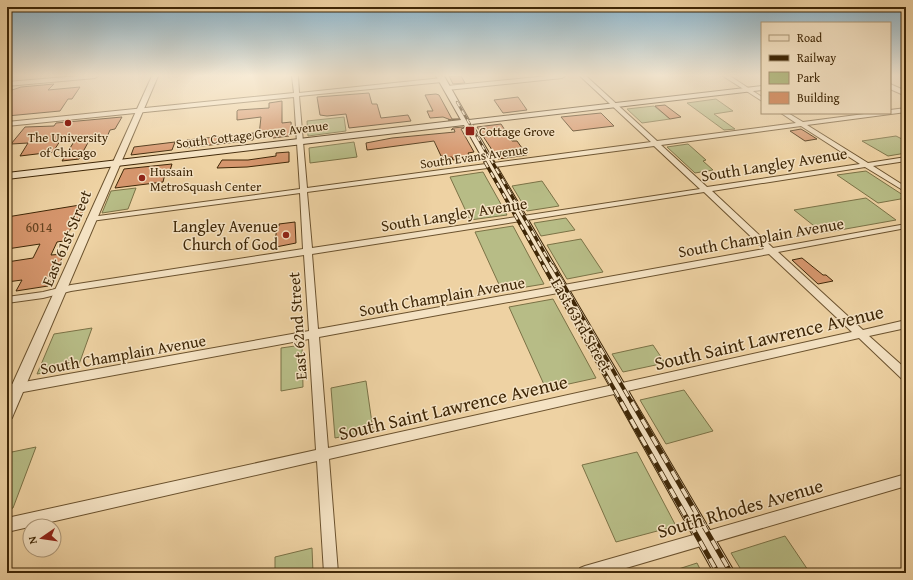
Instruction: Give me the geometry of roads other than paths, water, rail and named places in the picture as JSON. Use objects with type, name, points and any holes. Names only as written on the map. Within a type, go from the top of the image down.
[{"type":"main road","name":"East 63rd Street","points":[[455,103],[725,573]]},
{"type":"main road","name":"South Cottage Grove Avenue","points":[[7,176],[631,103]]},
{"type":"street","name":"East 61st Street","points":[[7,412],[12,390],[60,291],[142,103]]},
{"type":"street","points":[[7,124],[212,103]]},
{"type":"street","name":"East 62nd Street","points":[[297,103],[331,573]]},
{"type":"street","points":[[614,105],[906,376]]},
{"type":"street","points":[[891,112],[906,110]]},
{"type":"street","points":[[786,114],[906,190]]},
{"type":"street","name":"South Evans Avenue","points":[[91,219],[877,114]]},
{"type":"street","name":"South Langley Avenue","points":[[7,300],[308,251],[906,159]]},
{"type":"street","name":"South Champlain Avenue","points":[[12,390],[906,226]]},
{"type":"street","name":"South Saint Lawrence Avenue","points":[[7,525],[906,324]]},
{"type":"street","name":"South Rhodes Avenue","points":[[585,573],[906,480]]},
{"type":"railway","points":[[458,103],[490,159]]},
{"type":"railway","points":[[490,158],[552,266]]},
{"type":"railway","points":[[485,162],[544,266]]},
{"type":"railway","points":[[543,265],[622,403]]},
{"type":"railway","points":[[552,265],[632,403]]},
{"type":"railway","points":[[621,402],[718,573]]},
{"type":"railway","points":[[632,402],[731,573]]},
{"type":"place","name":"The University of Chicago","points":[[68,123]]},
{"type":"place","name":"Cottage Grove","points":[[470,131]]},
{"type":"place","name":"Hussain MetroSquash Center","points":[[142,178]]},
{"type":"place","name":"Langley Avenue Church of God","points":[[286,235]]}]
